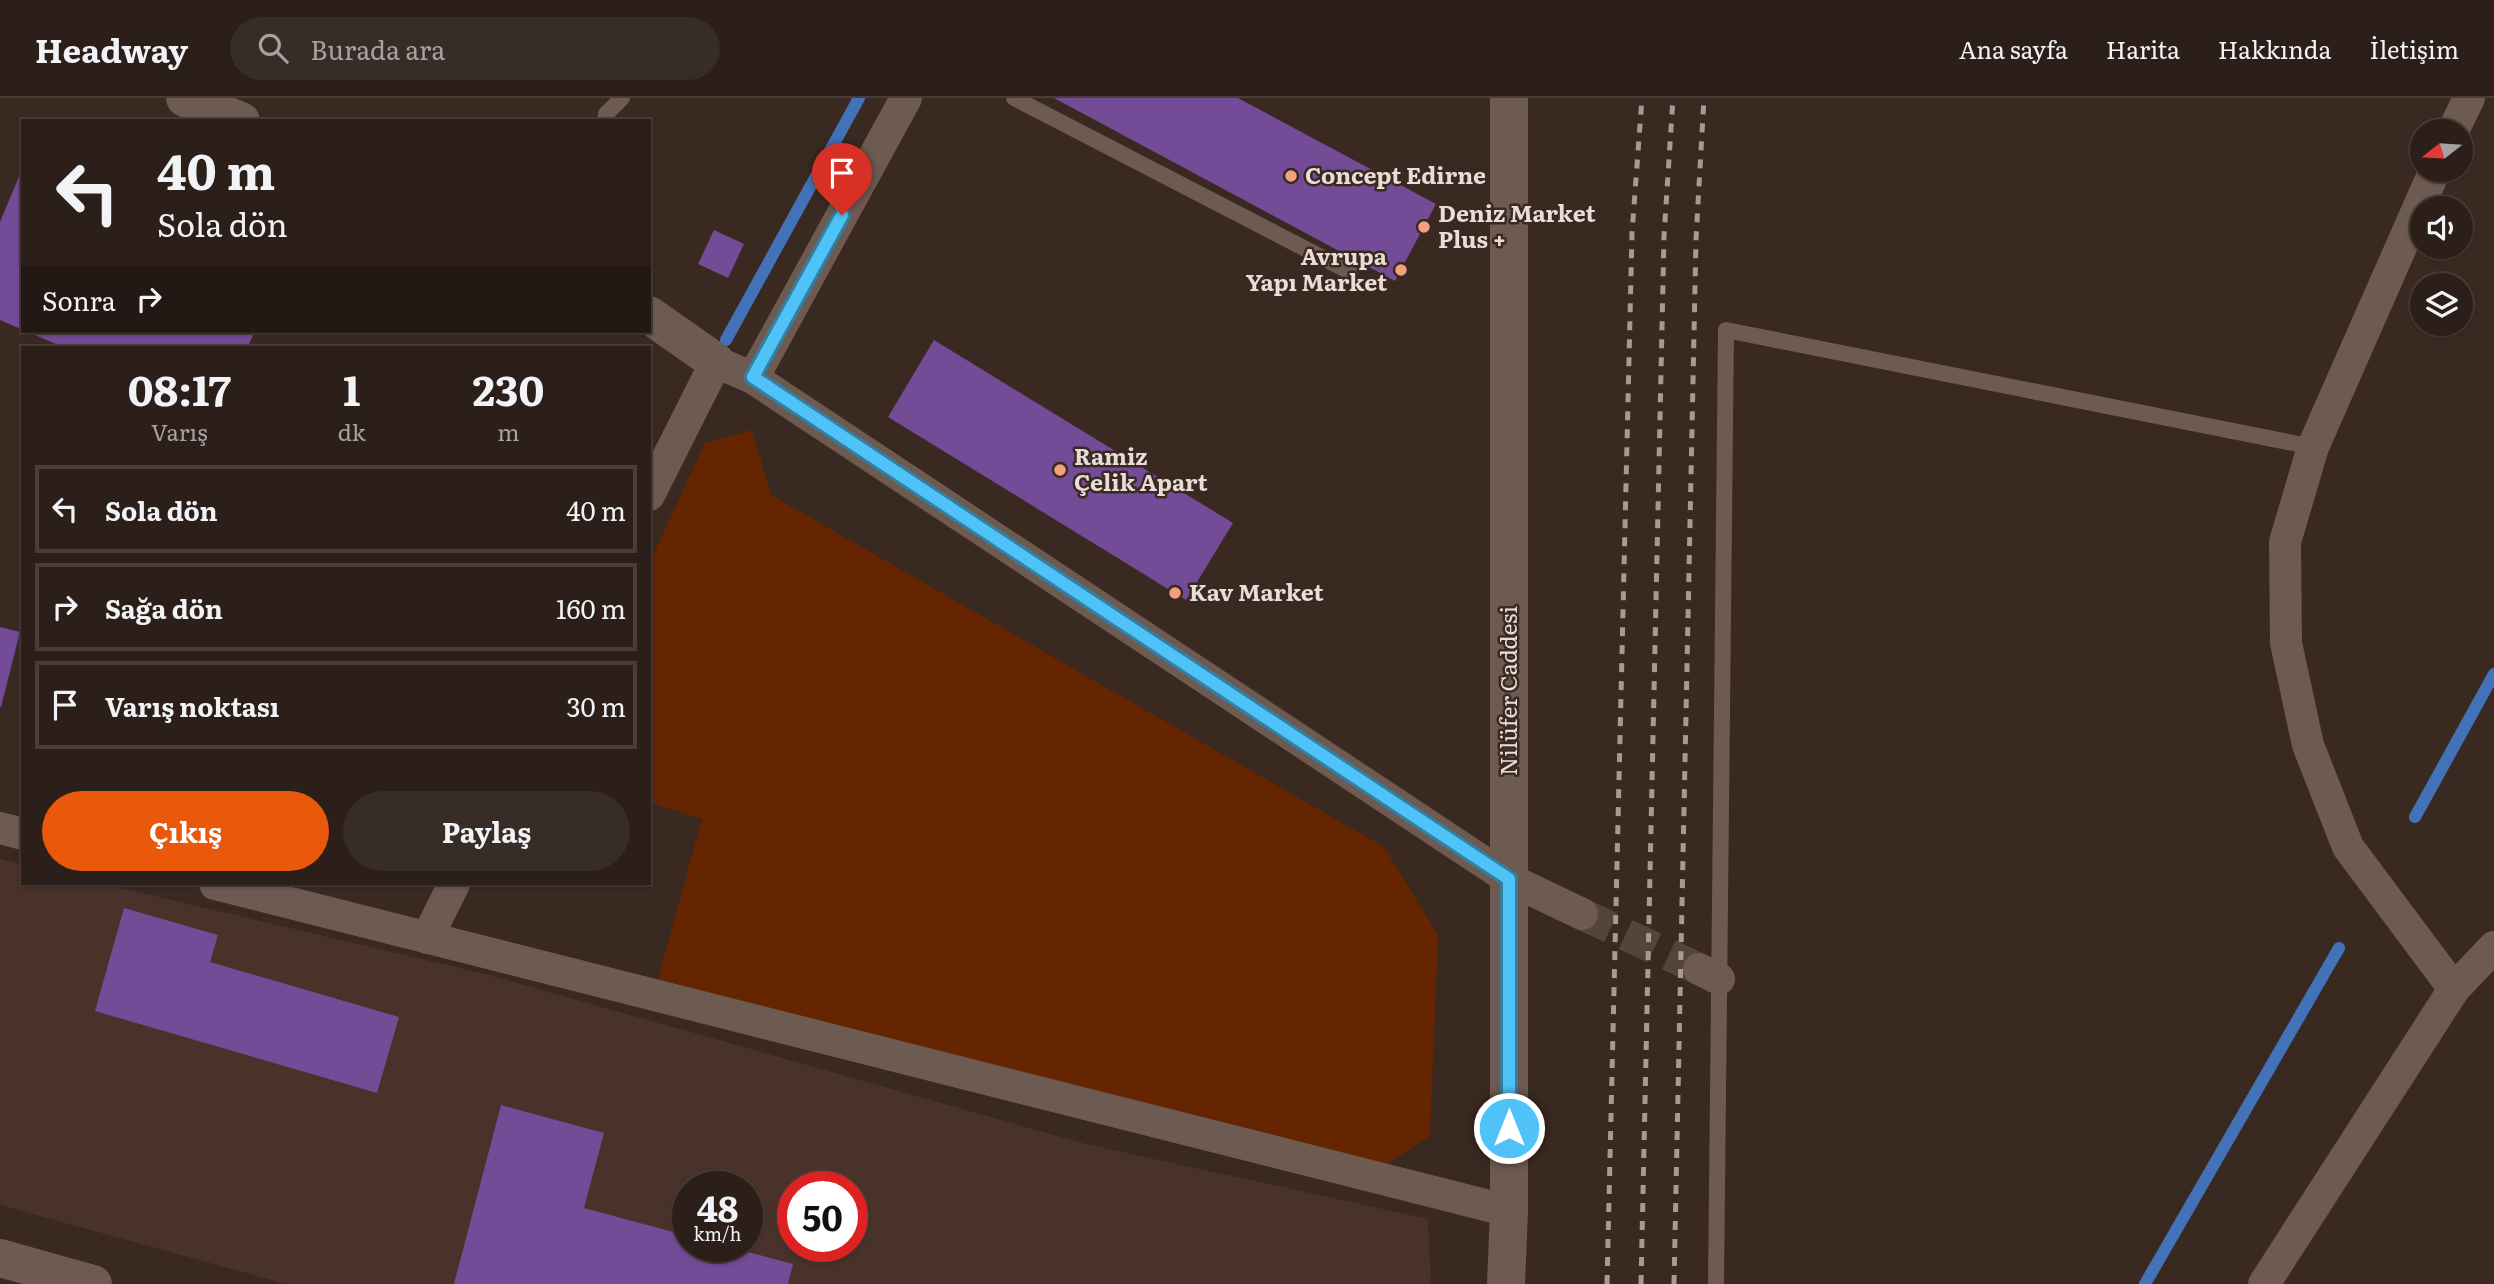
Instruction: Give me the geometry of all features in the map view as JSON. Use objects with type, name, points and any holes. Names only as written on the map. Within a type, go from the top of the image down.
[{"type":"main road","points":[[185,98],[236,119]]},
{"type":"main road","name":"Nilüfer Caddesi","points":[[1506,1284],[1509,1211],[1509,98]]},
{"type":"main road","points":[[651,316],[716,362]]},
{"type":"main road","points":[[0,1258],[93,1284]]},
{"type":"street","points":[[753,377],[905,98]]},
{"type":"street","points":[[2459,119],[2469,98]]},
{"type":"street","points":[[2430,182],[2313,447],[2285,542],[2286,643],[2308,745],[2347,847],[2454,989]]},
{"type":"street","points":[[651,491],[716,362],[753,377],[1509,879],[1582,914]]},
{"type":"street","points":[[0,828],[21,833]]},
{"type":"street","points":[[219,885],[1509,1211]]},
{"type":"street","points":[[427,938],[454,885]]},
{"type":"street","points":[[2264,1284],[2454,989],[2494,947]]},
{"type":"lane","points":[[605,119],[606,114],[622,98]]},
{"type":"lane","points":[[1014,98],[1350,271]]},
{"type":"lane","points":[[1716,1284],[1709,974],[1726,330],[2313,447]]},
{"type":"shaded area","points":[[752,430],[771,495],[1384,847],[1438,935],[1430,1136],[1380,1168],[658,979],[702,819],[651,803],[651,560],[705,443]]},
{"type":"shaded area","points":[[0,859],[21,864],[21,885],[108,885],[489,975],[1086,1144],[1428,1219],[1431,1284],[286,1284],[0,1205]]},
{"type":"building","name":"Concept Edirne","points":[[1054,98],[1238,98],[1436,204],[1395,281]]},
{"type":"building","points":[[21,172],[21,329],[0,320],[0,222]]},
{"type":"building","points":[[714,230],[744,244],[728,278],[698,264]]},
{"type":"building","points":[[30,333],[254,333],[248,346],[61,346]]},
{"type":"building","name":"Ramiz Çelik Apart","points":[[934,340],[1233,523],[1186,600],[888,417]]},
{"type":"building","points":[[0,627],[20,632],[1,707],[0,707]]},
{"type":"building","points":[[124,908],[218,935],[210,962],[399,1017],[377,1093],[95,1011]]},
{"type":"building","points":[[501,1105],[604,1133],[584,1208],[672,1232],[672,1262],[763,1262],[763,1256],[777,1262],[793,1264],[788,1284],[454,1284]]},
{"type":"waterway","points":[[726,340],[859,98]]},
{"type":"waterway","points":[[2415,817],[2494,674]]},
{"type":"waterway","points":[[2145,1284],[2339,948]]},
{"type":"tunnel","points":[[1582,914],[1699,969]]},
{"type":"railway","points":[[1607,1284],[1632,233],[1642,98]]},
{"type":"railway","points":[[1641,1284],[1664,236],[1673,98]]},
{"type":"railway","points":[[1674,1284],[1696,239],[1704,98]]},
{"type":"place","name":"Concept Edirne","points":[[1291,176]]},
{"type":"place","name":"Deniz Market Plus +","points":[[1424,227]]},
{"type":"place","name":"Avrupa Yapı Market","points":[[1401,270]]},
{"type":"place","name":"Ramiz Çelik Apart","points":[[1060,470]]},
{"type":"place","name":"Kav Market","points":[[1175,593]]},
{"type":"route","points":[[842,215],[753,377],[1509,879],[1509,1128]]}]
